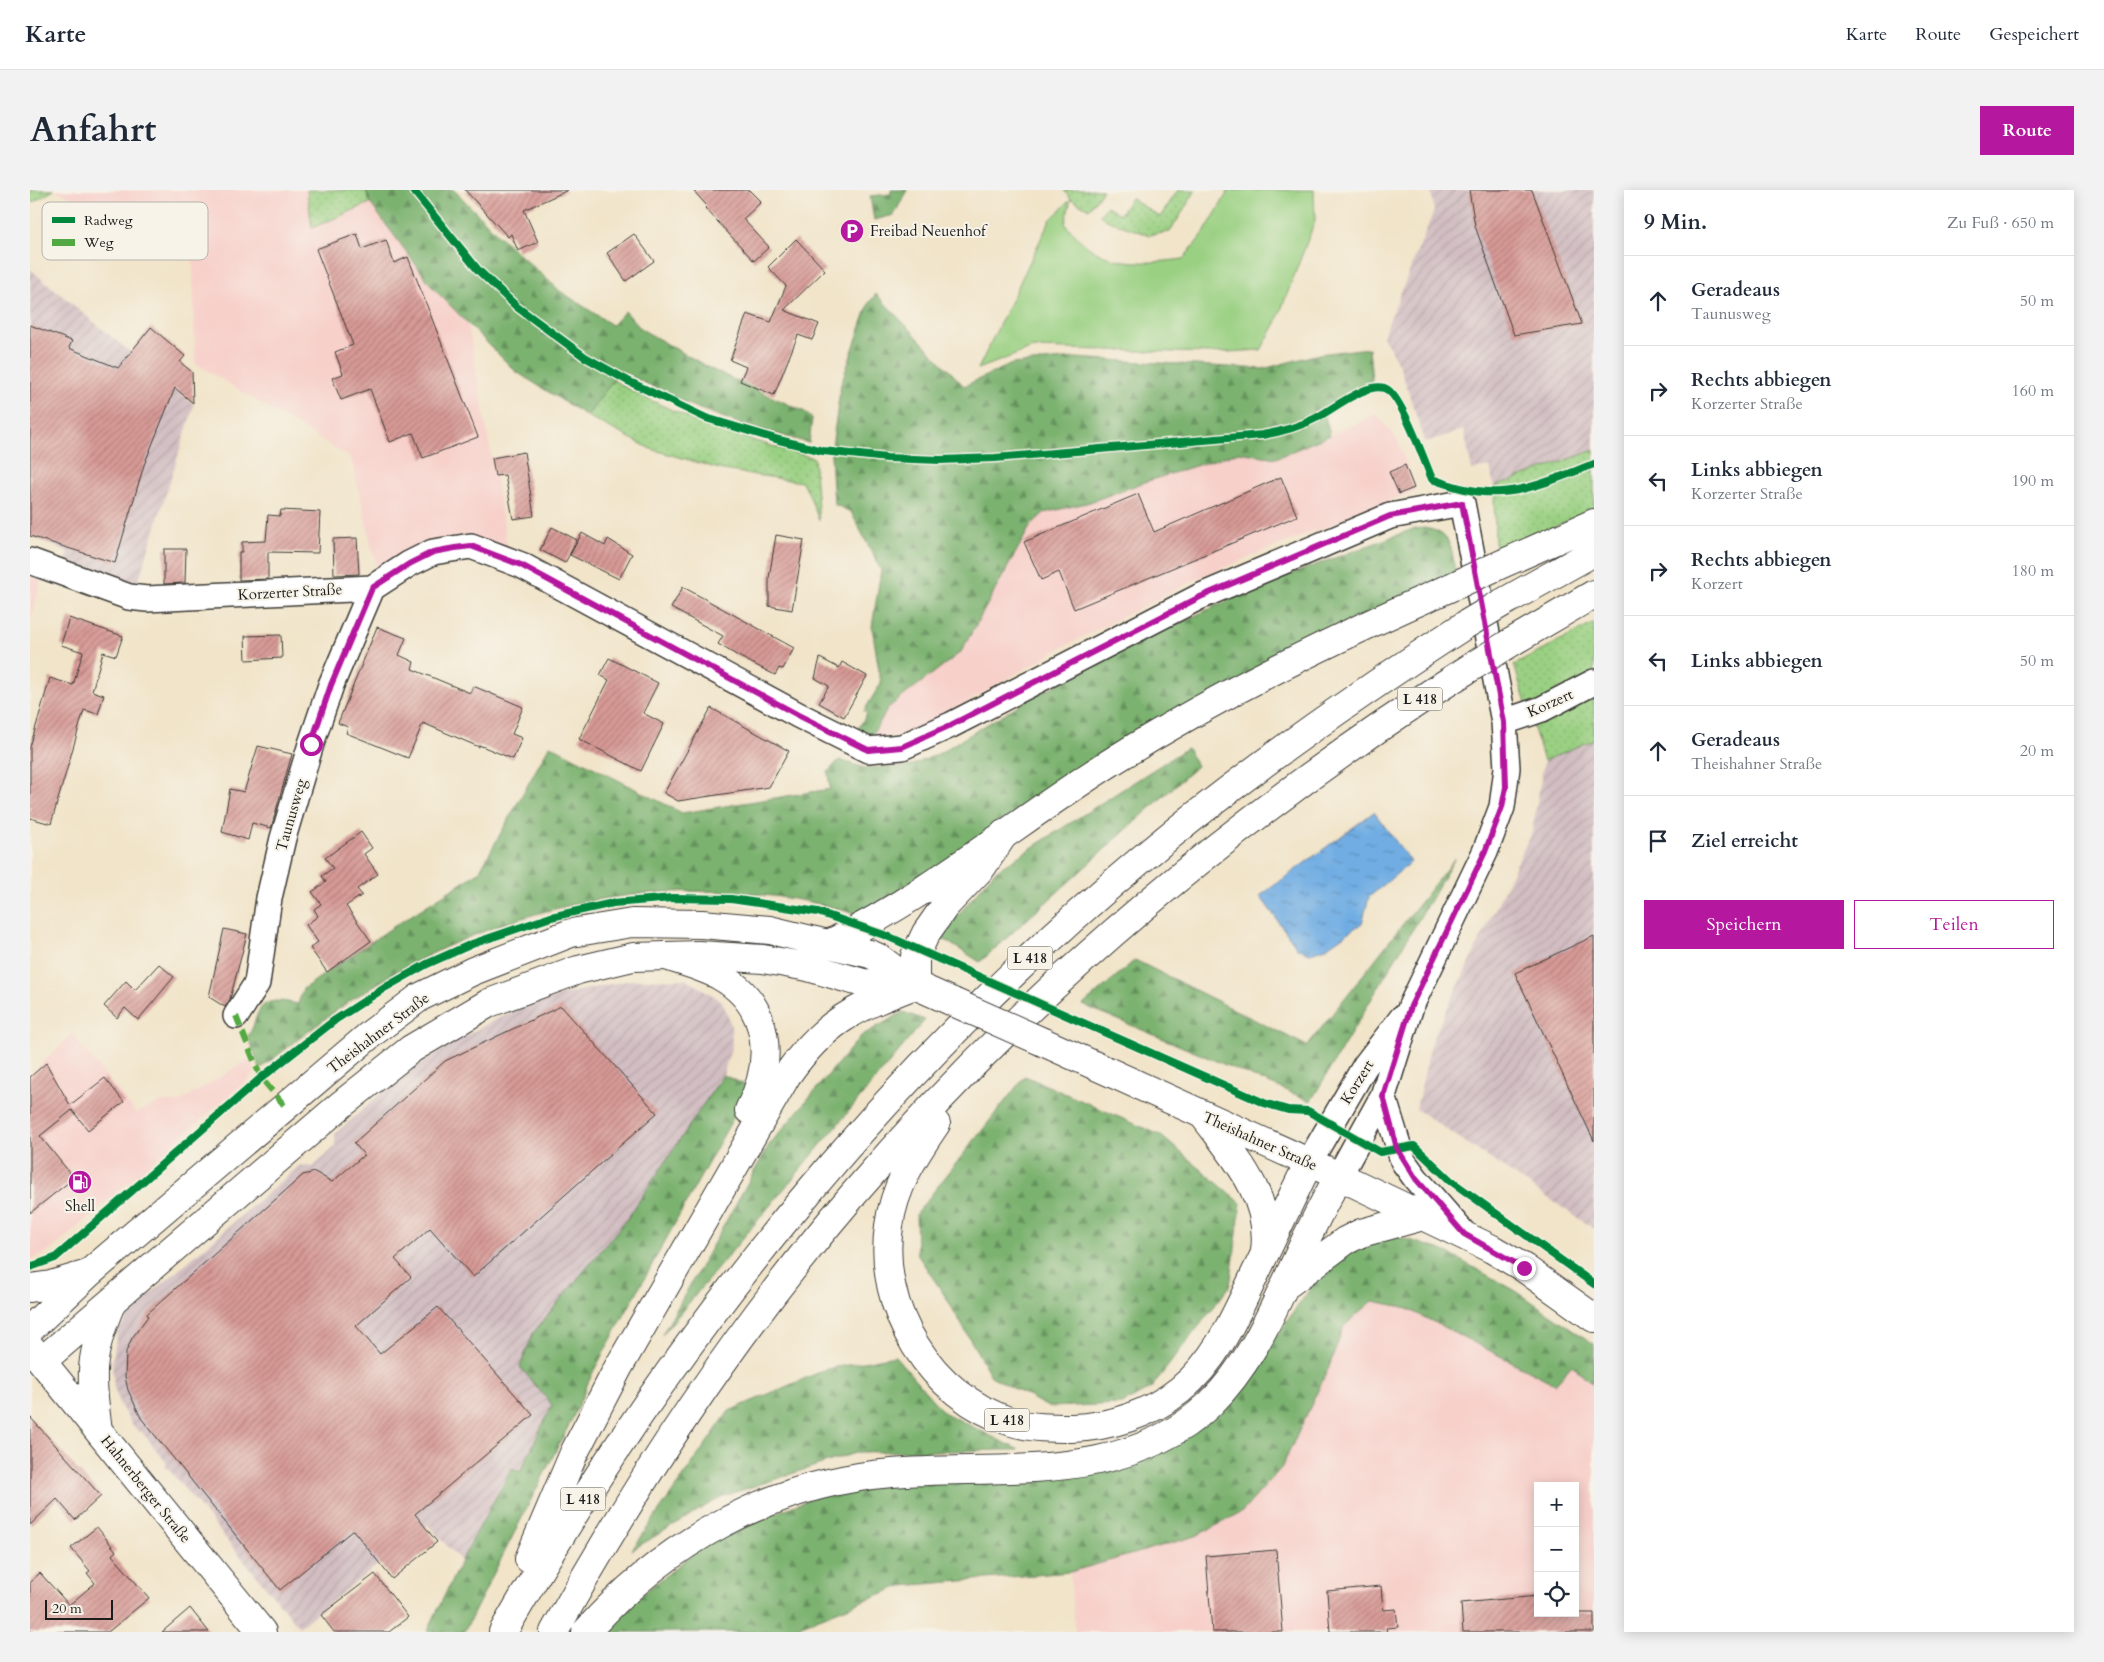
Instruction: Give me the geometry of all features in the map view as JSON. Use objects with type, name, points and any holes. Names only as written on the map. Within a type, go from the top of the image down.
[{"type":"main road","points":[[831,943],[888,914],[1078,784],[1195,711],[1313,650],[1594,523]]},
{"type":"main road","name":"L 418","points":[[503,1632],[569,1520],[669,1370],[757,1252],[826,1170],[934,1052],[1073,918],[1221,795],[1331,714],[1465,625],[1594,552]]},
{"type":"main road","name":"L 418","points":[[554,1632],[649,1472],[739,1339],[852,1196],[985,1053],[1083,960],[1237,829],[1368,734],[1510,643],[1594,594]]},
{"type":"main road","points":[[915,985],[915,956],[926,933],[945,906],[982,867],[1004,834]]},
{"type":"main road","name":"Theishahner Straße","points":[[30,1329],[88,1274],[178,1199],[265,1122],[372,1033],[420,998],[473,971],[571,933],[632,923],[702,924],[770,930],[831,943],[879,958],[915,985],[1309,1162],[1464,1234],[1524,1268],[1594,1318]]},
{"type":"main road","name":"Theishahner Straße","points":[[36,1354],[112,1303],[342,1104],[411,1049],[489,1003],[578,970],[633,957],[699,955],[753,958],[808,967],[863,984],[915,985]]},
{"type":"main road","name":"L 418","points":[[666,956],[707,970],[730,983],[750,1005],[762,1030],[766,1051],[765,1070],[758,1094],[748,1113],[738,1157]]},
{"type":"main road","name":"L 418","points":[[498,1632],[574,1454],[618,1368],[786,1075],[823,1032],[835,1022],[864,1005],[915,985]]},
{"type":"main road","name":"L 418","points":[[985,1053],[910,1162],[896,1194],[889,1226],[887,1253],[890,1285],[895,1303],[911,1339],[930,1367],[968,1402],[1012,1422],[1045,1428],[1094,1428],[1121,1421],[1154,1406],[1180,1390],[1203,1368],[1219,1346],[1309,1162]]},
{"type":"main road","name":"L 418","points":[[1204,1116],[1251,1181],[1266,1226],[1264,1256]]},
{"type":"main road","points":[[586,1632],[634,1583],[699,1536],[753,1508],[799,1490],[828,1483],[890,1473],[1066,1466],[1101,1461],[1153,1443],[1195,1417],[1222,1392],[1236,1375],[1266,1328],[1314,1220],[1339,1176]]},
{"type":"main road","points":[[178,1199],[176,1214],[179,1220],[192,1226],[202,1226]]},
{"type":"main road","points":[[1284,1287],[1345,1240],[1361,1233],[1424,1216]]},
{"type":"main road","points":[[30,1288],[67,1281],[88,1274]]},
{"type":"main road","points":[[99,1431],[92,1370],[94,1352],[112,1303]]},
{"type":"main road","name":"Hahnerberger Straße","points":[[36,1354],[262,1632]]},
{"type":"street","name":"Korzert","points":[[372,588],[409,564],[433,552],[471,546],[521,565],[798,715],[868,750],[902,747],[943,729],[1200,597],[1390,516],[1462,503],[1504,722],[1507,768],[1502,807],[1485,852],[1411,1006],[1383,1096],[1339,1176]]},
{"type":"street","name":"Korzerter Straße","points":[[30,561],[128,597],[147,599],[372,588]]},
{"type":"street","name":"Taunusweg","points":[[236,1016],[257,983],[269,898],[283,838],[311,744],[331,685],[372,588]]},
{"type":"street","name":"Korzert","points":[[1504,722],[1542,709],[1594,682]]},
{"type":"street","name":"Korzert","points":[[1309,1162],[1365,1066],[1411,1006]]},
{"type":"street","points":[[1383,1096],[1403,1161],[1416,1179],[1464,1234]]},
{"type":"shaded area","points":[[56,190],[365,190],[434,289],[468,324],[508,549],[378,573],[351,458],[195,363],[193,261],[191,260],[208,260],[208,202],[79,202]]},
{"type":"shaded area","points":[[1431,190],[1594,190],[1594,450],[1494,487],[1490,467],[1472,470],[1464,430],[1425,442],[1400,367],[1383,336],[1434,211]]},
{"type":"shaded area","points":[[30,269],[194,405],[136,589],[65,566],[68,552],[30,536]]},
{"type":"shaded area","points":[[1377,414],[1398,441],[1416,490],[1410,494],[1392,500],[1392,504],[1307,534],[1205,575],[1063,647],[912,733],[869,740],[889,707],[961,652],[1031,525],[1044,513],[1090,502],[1239,452],[1276,458]]},
{"type":"shaded area","points":[[30,575],[42,580],[30,620]]},
{"type":"shaded area","points":[[1594,739],[1594,1229],[1416,1109],[1432,1040],[1532,832],[1544,761]]},
{"type":"shaded area","points":[[686,979],[722,1001],[731,1025],[732,1045],[723,1075],[627,1219],[533,1333],[520,1367],[552,1405],[520,1473],[511,1468],[461,1561],[428,1525],[299,1627],[165,1465],[167,1463],[141,1431],[139,1432],[130,1422],[120,1405],[114,1387],[112,1366],[117,1332],[138,1305],[300,1165],[313,1167],[335,1147],[335,1134],[393,1083],[448,1045],[504,1015],[560,995],[630,980]]},
{"type":"shaded area","name":"Shell","points":[[72,1034],[136,1113],[161,1102],[179,1102],[250,1059],[255,1073],[51,1250],[30,1260],[30,1075]]},
{"type":"shaded area","points":[[1373,1301],[1404,1307],[1572,1365],[1594,1385],[1594,1632],[1075,1632],[1070,1572],[1196,1536],[1282,1467],[1329,1367],[1344,1326]]},
{"type":"green space","points":[[30,190],[54,190],[30,204]]},
{"type":"green space","points":[[307,190],[366,190],[370,203],[312,228]]},
{"type":"green space","points":[[366,190],[454,190],[500,237],[560,291],[612,325],[625,311],[641,329],[711,369],[805,412],[812,419],[809,443],[744,425],[692,406],[620,371],[587,416],[515,371],[434,289],[370,203]]},
{"type":"green space","points":[[891,190],[907,190],[894,215],[874,220],[870,196],[891,194]]},
{"type":"green space","points":[[1064,190],[1103,190],[1089,209],[1071,199]]},
{"type":"green space","points":[[1178,190],[1196,190],[1170,232],[1149,235],[1106,220],[1100,215],[1107,206],[1120,214],[1131,198],[1160,217]]},
{"type":"green space","points":[[1229,190],[1314,190],[1315,221],[1276,323],[1261,350],[1211,353],[1033,348],[978,369],[1050,220],[1071,199],[1065,224],[1087,246],[1097,253],[1121,260],[1159,262],[1183,259],[1204,233]]},
{"type":"green space","points":[[876,294],[964,386],[1012,364],[1075,358],[1263,369],[1319,354],[1369,348],[1372,381],[1323,409],[1330,435],[1276,458],[1239,452],[1090,502],[1044,513],[1031,525],[961,652],[889,707],[869,740],[856,732],[867,714],[864,711],[881,683],[872,627],[881,570],[851,512],[834,504],[831,454],[841,384],[869,303]]},
{"type":"green space","points":[[613,380],[661,405],[711,426],[814,458],[819,521],[809,494],[802,482],[723,470],[651,449],[587,416]]},
{"type":"green space","points":[[1594,450],[1594,509],[1495,553],[1494,487]]},
{"type":"green space","points":[[1424,528],[1440,533],[1449,543],[1455,573],[864,916],[805,901],[750,894],[695,891],[641,894],[587,902],[534,914],[482,932],[432,954],[383,980],[335,1011],[260,1069],[248,1036],[260,1009],[269,1002],[275,1001],[298,1004],[303,989],[390,929],[479,872],[550,745],[682,813],[830,789],[828,772],[839,760],[865,768],[908,767],[938,754],[1027,700],[1157,633],[1264,584],[1413,529]]},
{"type":"green space","points":[[1594,623],[1594,739],[1544,761],[1514,665]]},
{"type":"green space","points":[[1187,748],[1197,766],[980,962],[940,937],[994,872]]},
{"type":"green space","points":[[1455,858],[1311,1101],[1083,1005],[1135,960],[1307,1046]]},
{"type":"green space","points":[[903,1012],[925,1020],[662,1335],[769,1145],[861,1036]]},
{"type":"green space","points":[[723,1075],[750,1087],[593,1372],[573,1417],[464,1632],[427,1632],[461,1561],[512,1468],[520,1472],[552,1405],[520,1367],[533,1333],[627,1219]]},
{"type":"green space","points":[[1025,1076],[1160,1135],[1241,1203],[1230,1286],[1151,1388],[1122,1404],[1048,1407],[991,1376],[947,1299],[917,1254],[916,1214]]},
{"type":"green space","points":[[1389,1234],[1442,1250],[1516,1291],[1594,1344],[1594,1385],[1572,1365],[1555,1384],[1404,1307],[1373,1301],[1344,1326],[1329,1367],[1282,1467],[1242,1512],[1196,1536],[1070,1572],[901,1586],[788,1632],[600,1632],[616,1615],[713,1538],[818,1496],[884,1484],[1055,1478],[1242,1384],[1318,1278],[1346,1249]]},
{"type":"green space","points":[[895,1356],[943,1412],[1019,1450],[858,1452],[721,1497],[632,1550],[729,1411],[827,1369]]},
{"type":"water","points":[[1374,812],[1411,862],[1369,897],[1362,923],[1326,948],[1310,953],[1298,949],[1260,896]]},
{"type":"building","points":[[465,190],[568,190],[524,210],[538,242],[518,251],[511,234],[508,237]]},
{"type":"building","points":[[693,190],[749,190],[761,202],[743,219],[769,247],[754,261],[705,208],[707,206]]},
{"type":"building","points":[[1469,190],[1532,190],[1582,324],[1514,335],[1475,226]]},
{"type":"building","points":[[357,234],[362,249],[386,240],[394,263],[408,257],[478,437],[423,458],[413,433],[390,442],[370,389],[341,400],[332,378],[343,374],[335,352],[353,345],[316,249]]},
{"type":"building","points":[[634,234],[654,261],[626,281],[607,253]]},
{"type":"building","points":[[796,239],[825,270],[784,310],[819,324],[812,340],[798,335],[774,395],[740,381],[746,367],[730,360],[747,314],[771,322],[786,286],[768,267]]},
{"type":"building","points":[[30,325],[72,341],[69,348],[118,368],[151,327],[185,356],[180,362],[192,372],[193,403],[175,388],[144,465],[115,563],[30,536]]},
{"type":"building","points":[[524,452],[534,516],[513,519],[505,475],[495,476],[492,458]]},
{"type":"building","points":[[1405,465],[1414,488],[1399,494],[1389,472]]},
{"type":"building","points":[[1281,477],[1297,516],[1074,609],[1059,572],[1041,580],[1024,542],[1138,494],[1154,532]]},
{"type":"building","points":[[281,510],[320,512],[318,553],[268,552],[268,579],[239,580],[239,552],[242,552],[242,542],[266,541],[268,515],[280,516]]},
{"type":"building","points":[[552,527],[577,540],[565,563],[540,550]]},
{"type":"building","points":[[582,533],[605,546],[608,539],[632,554],[619,579],[570,555]]},
{"type":"building","points":[[776,535],[804,540],[792,610],[769,606],[769,578]]},
{"type":"building","points":[[357,538],[359,574],[334,575],[333,539]]},
{"type":"building","points":[[164,549],[186,549],[185,583],[164,584]]},
{"type":"building","points":[[683,587],[794,648],[783,669],[779,668],[775,675],[738,656],[718,644],[723,636],[671,608]]},
{"type":"building","points":[[69,618],[123,636],[116,656],[103,652],[92,691],[104,695],[98,714],[84,710],[51,824],[30,818],[30,747],[50,678],[73,685],[83,652],[61,645]]},
{"type":"building","points":[[377,627],[406,638],[399,655],[414,662],[412,669],[470,693],[473,686],[523,707],[512,734],[522,738],[513,759],[423,723],[408,758],[346,733],[348,727],[338,723]]},
{"type":"building","points":[[281,635],[282,658],[246,660],[245,636]]},
{"type":"building","points":[[609,658],[658,683],[643,713],[664,724],[641,771],[579,739],[609,680],[600,675]]},
{"type":"building","points":[[820,658],[839,668],[842,662],[867,676],[844,717],[819,703],[829,686],[815,678]]},
{"type":"building","points":[[711,708],[789,751],[769,787],[678,801],[664,793]]},
{"type":"building","points":[[258,746],[292,754],[271,828],[252,823],[248,840],[222,832],[230,789],[244,792]]},
{"type":"building","points":[[361,832],[372,848],[364,854],[378,874],[357,889],[362,895],[346,906],[371,941],[327,972],[310,948],[318,942],[306,925],[318,916],[314,909],[321,904],[312,892],[326,882],[322,876],[333,868],[325,858]]},
{"type":"building","points":[[224,929],[247,934],[230,999],[225,1007],[209,997]]},
{"type":"building","points":[[1594,936],[1594,1141],[1515,973]]},
{"type":"building","points":[[159,964],[174,977],[138,1020],[125,1008],[117,1018],[104,1006],[126,981],[135,990]]},
{"type":"building","points":[[561,1006],[657,1113],[473,1277],[430,1228],[395,1259],[411,1277],[356,1326],[380,1354],[438,1307],[533,1415],[415,1514],[437,1542],[392,1579],[353,1530],[280,1590],[141,1418],[128,1390],[125,1377],[126,1352],[132,1338],[148,1316],[147,1314],[303,1175],[315,1172],[332,1182],[364,1155],[354,1143],[445,1061]]},
{"type":"building","points":[[46,1063],[70,1105],[105,1078],[124,1102],[88,1130],[72,1110],[40,1136],[74,1178],[30,1213],[30,1077]]},
{"type":"building","points":[[30,1417],[101,1496],[75,1520],[57,1499],[30,1525]]},
{"type":"building","points":[[97,1527],[116,1551],[112,1555],[149,1598],[108,1632],[30,1632],[30,1582],[40,1573],[69,1605],[95,1583],[87,1573],[90,1571],[71,1548]]},
{"type":"building","points":[[1276,1550],[1283,1632],[1212,1632],[1206,1556]]},
{"type":"building","points":[[375,1574],[408,1617],[389,1632],[334,1632],[321,1615]]},
{"type":"building","points":[[1381,1586],[1383,1610],[1396,1609],[1398,1627],[1386,1628],[1387,1632],[1330,1632],[1327,1591]]},
{"type":"building","points":[[1534,1596],[1534,1617],[1579,1617],[1579,1613],[1594,1613],[1594,1632],[1463,1632],[1461,1603]]},
{"type":"building","points":[[190,1608],[209,1632],[162,1632]]},
{"type":"marked path","points":[[236,1016],[261,1078],[285,1106]]},
{"type":"cycle path","points":[[413,190],[478,270],[517,307],[585,357],[628,381],[706,418],[823,451],[887,458],[940,460],[995,458],[1262,435],[1283,431],[1303,424],[1362,391],[1381,387],[1388,390],[1400,406],[1432,479],[1449,485],[1483,492],[1512,491],[1524,489],[1594,464]]},
{"type":"cycle path","points":[[30,1267],[55,1258],[261,1078],[335,1020],[386,987],[427,964],[472,944],[551,917],[613,903],[673,898],[731,899],[818,912],[887,936],[1264,1103],[1288,1110],[1308,1111],[1380,1152],[1414,1146],[1451,1181],[1594,1284]]},
{"type":"place","name":"Freibad Neuenhof","points":[[852,231]]},
{"type":"place","name":"Shell","points":[[80,1182]]},
{"type":"route","points":[[311,744],[331,685],[372,588],[409,564],[433,552],[471,546],[521,565],[798,715],[868,750],[902,747],[951,725],[1200,597],[1390,516],[1462,503],[1504,722],[1507,768],[1506,787],[1502,807],[1485,852],[1411,1006],[1383,1096],[1397,1148],[1403,1161],[1416,1179],[1464,1234],[1524,1268]]}]
